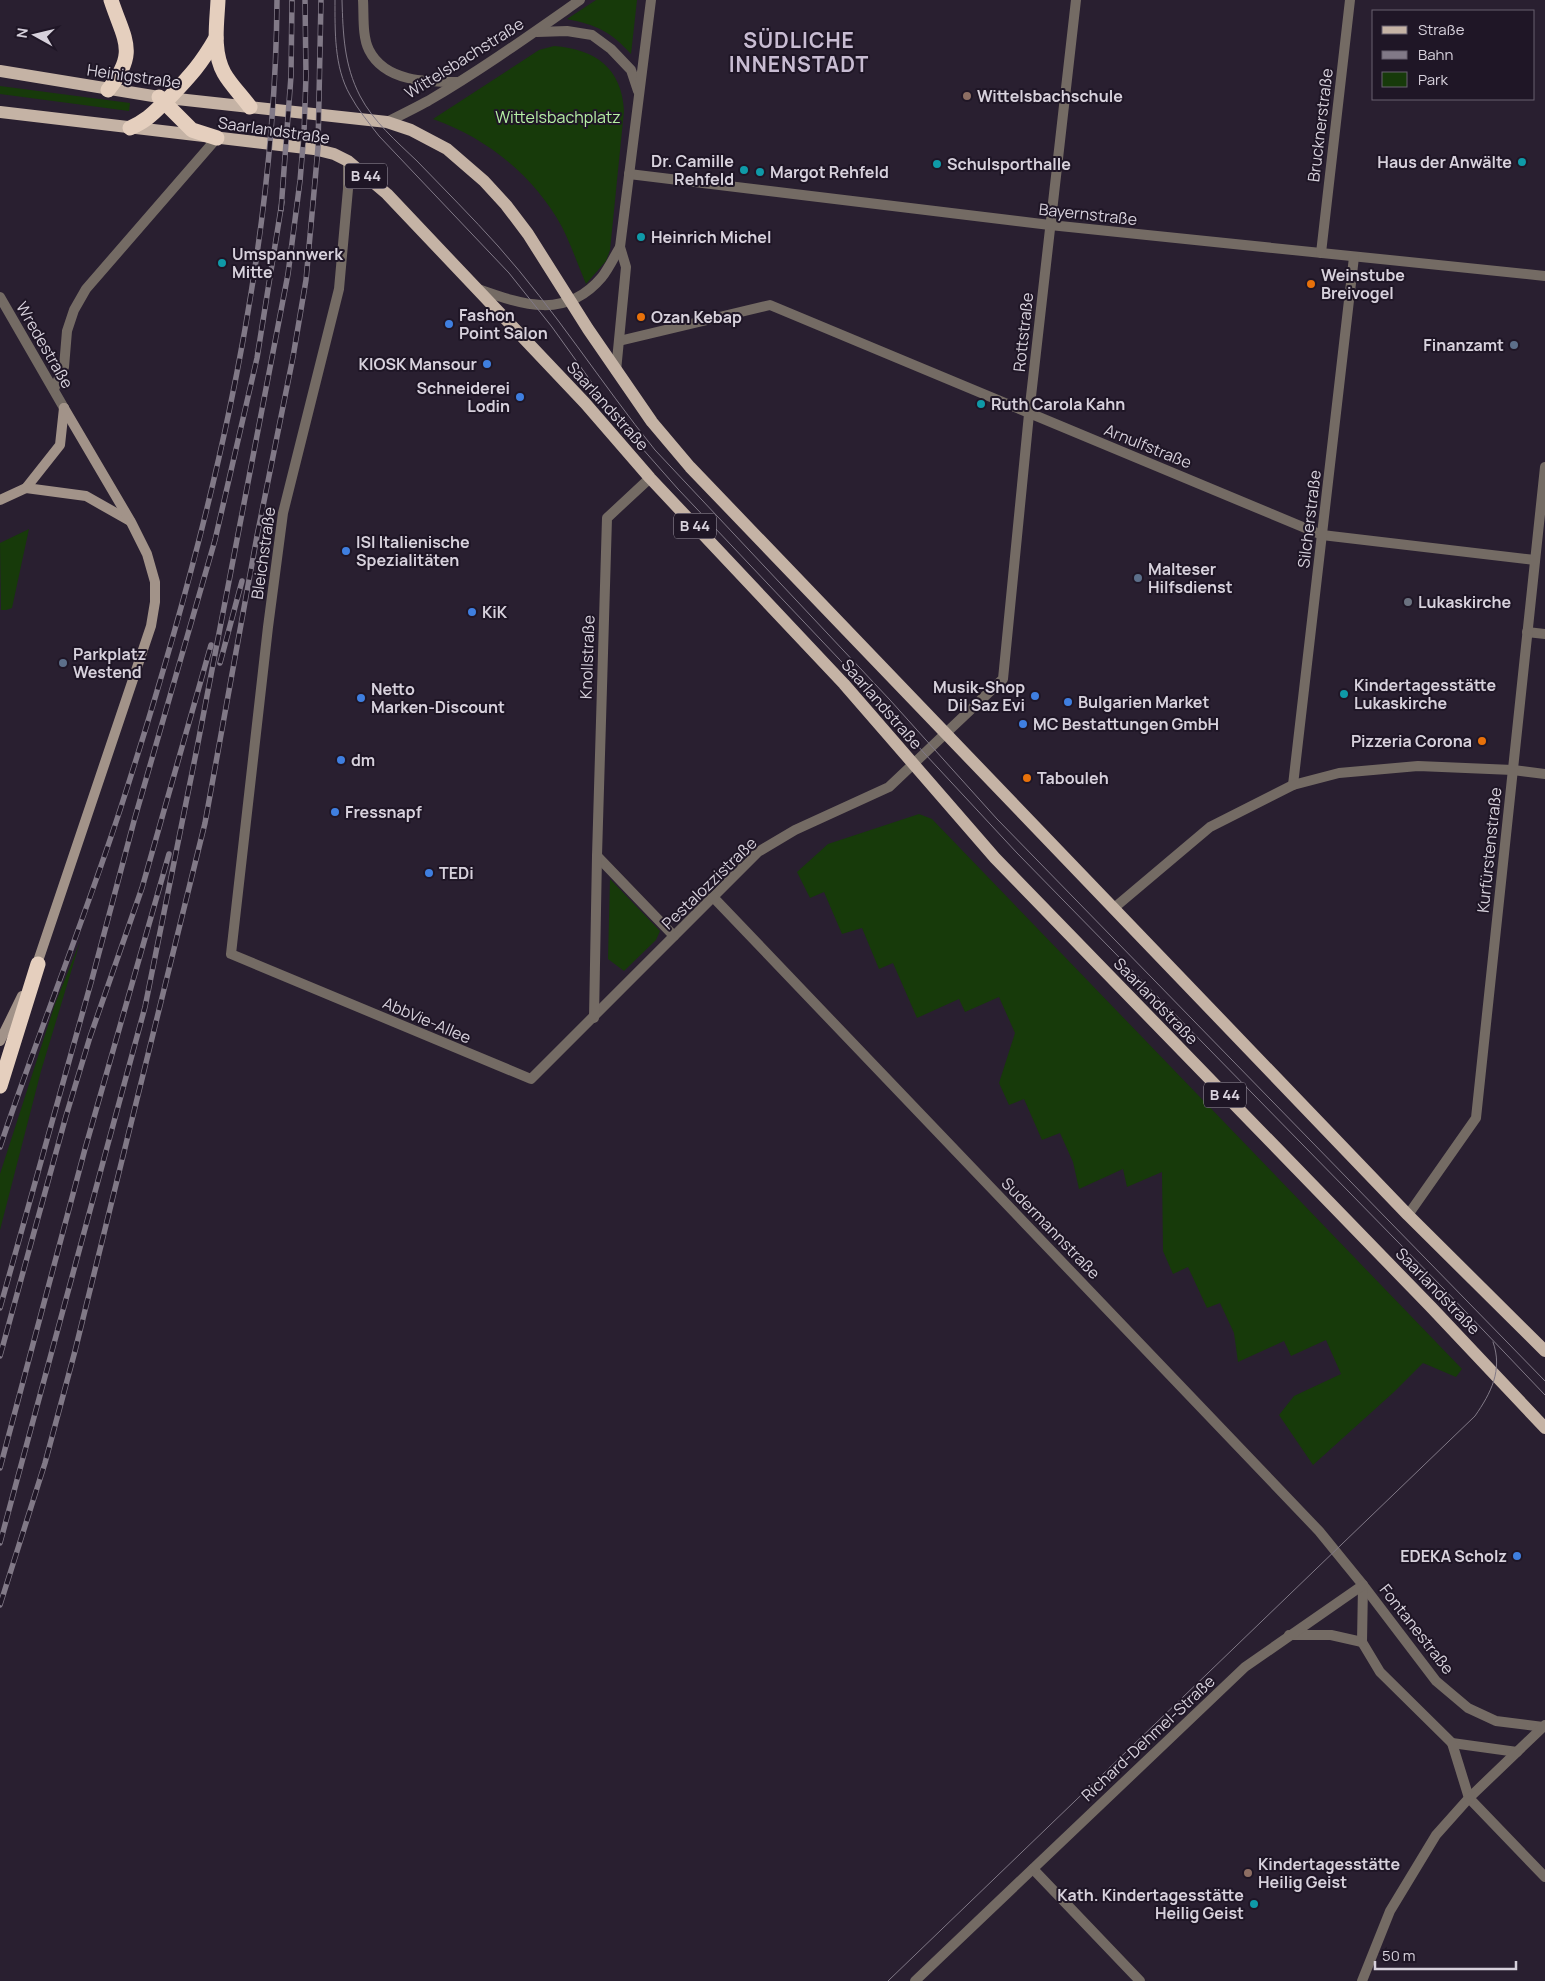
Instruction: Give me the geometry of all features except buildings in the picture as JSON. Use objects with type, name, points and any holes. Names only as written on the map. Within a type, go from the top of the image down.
[{"type":"highway","points":[[108,90],[124,64],[128,47],[111,0]]},
{"type":"highway","points":[[218,0],[216,38],[218,59],[224,74],[257,108]]},
{"type":"highway","points":[[130,128],[146,121],[164,99],[191,76],[216,38]]},
{"type":"highway","points":[[164,99],[192,130],[217,138]]},
{"type":"highway","points":[[0,1086],[38,964]]},
{"type":"main road","name":"Heinigstraße","points":[[0,71],[164,99],[257,108]]},
{"type":"main road","name":"Saarlandstraße","points":[[257,108],[387,122],[436,142],[462,160],[484,181],[506,205],[528,234],[616,371],[652,422],[690,467],[1408,1215],[1545,1351]]},
{"type":"main road","points":[[0,112],[130,128]]},
{"type":"main road","name":"Saarlandstraße","points":[[130,128],[334,154],[348,161],[386,194],[585,403],[650,478],[844,684],[995,858],[1404,1279],[1545,1428]]},
{"type":"street","points":[[363,0],[369,50],[376,60],[392,72],[406,78],[422,82],[458,82]]},
{"type":"street","name":"Wittelsbachstraße","points":[[387,122],[458,82],[536,32],[580,0]]},
{"type":"street","points":[[616,371],[626,267],[620,248],[651,0]]},
{"type":"street","name":"Rottstraße","points":[[946,733],[1003,679],[1050,225],[1076,0]]},
{"type":"street","name":"Brucknerstraße","points":[[1321,253],[1350,0]]},
{"type":"street","points":[[536,32],[567,31],[592,35],[612,49],[631,70],[639,94]]},
{"type":"street","points":[[54,389],[64,367],[67,331],[74,310],[86,289],[217,138]]},
{"type":"street","name":"Bleichstraße","points":[[231,954],[268,627],[283,514],[339,289],[348,188],[348,161]]},
{"type":"street","name":"Bayernstraße","points":[[629,174],[1050,225],[1545,276]]},
{"type":"street","points":[[477,288],[510,300],[528,304],[547,306],[571,302],[586,293],[602,277],[620,248]]},
{"type":"street","name":"Silcherstraße","points":[[1294,785],[1354,256]]},
{"type":"street","name":"Wredestraße","points":[[0,297],[64,408]]},
{"type":"street","name":"Arnulfstraße","points":[[619,341],[770,305],[1322,535],[1535,560]]},
{"type":"street","points":[[0,500],[26,488],[60,445],[64,408]]},
{"type":"street","points":[[0,1041],[38,964],[151,626],[155,602],[155,582],[147,554],[131,522],[64,408]]},
{"type":"street","name":"Kurfürstenstraße","points":[[1408,1215],[1476,1118],[1545,467]]},
{"type":"street","name":"Knollstraße","points":[[594,1018],[607,518],[650,478]]},
{"type":"street","points":[[26,488],[86,496],[131,522]]},
{"type":"street","points":[[1527,632],[1545,634]]},
{"type":"street","name":"Pestalozzistraße","points":[[594,1018],[758,852],[795,830],[889,787],[946,733]]},
{"type":"street","points":[[1114,908],[1210,826],[1294,785],[1339,774],[1418,766],[1513,770],[1545,774]]},
{"type":"street","points":[[597,856],[674,936]]},
{"type":"street","name":"Sudermannstraße","points":[[713,897],[1319,1531],[1363,1585]]},
{"type":"street","name":"AbbVie-Allee","points":[[231,954],[531,1079],[594,1018]]},
{"type":"street","name":"Richard-Dehmel-Straße","points":[[915,1981],[1245,1667],[1363,1585]]},
{"type":"street","name":"Fontanestraße","points":[[1362,1642],[1363,1585]]},
{"type":"street","name":"Fontanestraße","points":[[1363,1585],[1436,1681],[1468,1708],[1496,1721],[1544,1726]]},
{"type":"street","points":[[1289,1635],[1331,1635],[1362,1642],[1380,1672],[1452,1743],[1469,1798],[1545,1877]]},
{"type":"street","points":[[1362,1981],[1390,1911],[1436,1835],[1469,1798],[1544,1726]]},
{"type":"street","points":[[1452,1743],[1517,1752]]},
{"type":"street","points":[[1033,1869],[1140,1981]]},
{"type":"green space","points":[[596,0],[637,0],[631,54],[617,40],[603,30],[567,19]]},
{"type":"green space","name":"Wittelsbachplatz","points":[[554,46],[582,51],[604,64],[612,72],[622,96],[624,111],[610,250],[606,261],[586,284],[562,227],[538,191],[523,175],[490,148],[453,127],[433,119],[539,50]]},
{"type":"green space","points":[[0,86],[130,103],[129,111],[0,94]]},
{"type":"green space","points":[[29,529],[12,608],[1,610],[0,543]]},
{"type":"green space","points":[[919,814],[932,819],[1462,1369],[1456,1377],[1423,1363],[1394,1392],[1313,1465],[1279,1415],[1294,1396],[1341,1374],[1326,1340],[1291,1356],[1284,1341],[1238,1362],[1234,1333],[1220,1303],[1207,1308],[1188,1267],[1173,1274],[1163,1251],[1162,1172],[1127,1187],[1123,1169],[1079,1189],[1073,1162],[1060,1133],[1042,1140],[1024,1099],[1009,1105],[999,1083],[1015,1033],[999,997],[965,1012],[959,999],[917,1018],[893,963],[879,969],[862,928],[842,934],[824,892],[810,898],[797,872],[828,844]]},
{"type":"green space","points":[[610,879],[660,931],[656,940],[624,971],[608,959]]},
{"type":"green space","points":[[80,942],[41,1071],[0,1230],[0,1174],[55,1004]]},
{"type":"tram line","points":[[335,0],[338,61],[345,84],[356,106],[379,136],[509,273],[552,327],[626,430],[678,489],[875,697],[1017,853],[1444,1289],[1545,1395]]},
{"type":"tram line","points":[[342,0],[344,37],[351,73],[360,96],[371,114],[468,214],[519,270],[655,450],[890,700],[997,819],[1545,1381]]},
{"type":"tram line","points":[[888,1981],[1475,1416],[1486,1399],[1494,1381],[1497,1362],[1493,1342]]},
{"type":"railway","points":[[0,1147],[120,810],[180,613],[206,512],[229,411],[249,308],[263,206],[273,103],[277,0]]},
{"type":"railway","points":[[281,210],[291,76],[292,0]]},
{"type":"railway","points":[[0,1543],[145,1007],[197,748],[288,274],[304,133],[306,76],[305,0]]},
{"type":"railway","points":[[0,1605],[45,1463],[75,1351],[205,823],[306,280],[318,148],[321,0]]},
{"type":"railway","points":[[0,1308],[134,821],[215,540],[257,358],[282,202]]},
{"type":"railway","points":[[220,663],[242,581]]},
{"type":"railway","points":[[0,1356],[66,1116],[90,1037],[142,888],[211,645]]},
{"type":"railway","points":[[0,1468],[85,1149],[169,854]]},
{"type":"place","name":"Wittelsbachschule","points":[[967,96]]},
{"type":"place","name":"Haus der Anwälte","points":[[1522,162]]},
{"type":"place","name":"Schulsporthalle","points":[[937,164]]},
{"type":"place","name":"Dr. Camille Rehfeld","points":[[744,170]]},
{"type":"place","name":"Margot Rehfeld","points":[[760,172]]},
{"type":"place","name":"Heinrich Michel","points":[[641,237]]},
{"type":"place","name":"Umspannwerk Mitte","points":[[222,263]]},
{"type":"place","name":"Weinstube Breivogel","points":[[1311,284]]},
{"type":"place","name":"Ozan Kebap","points":[[641,317]]},
{"type":"place","name":"Fashon Point Salon","points":[[449,324]]},
{"type":"place","name":"Finanzamt","points":[[1514,345]]},
{"type":"place","name":"KIOSK Mansour","points":[[487,364]]},
{"type":"place","name":"Schneiderei Lodin","points":[[520,397]]},
{"type":"place","name":"Ruth Carola Kahn","points":[[981,404]]},
{"type":"place","name":"ISI Italienische Spezialitäten","points":[[346,551]]},
{"type":"place","name":"Malteser Hilfsdienst","points":[[1138,578]]},
{"type":"place","name":"Lukaskirche","points":[[1408,602]]},
{"type":"place","name":"KiK","points":[[472,612]]},
{"type":"place","name":"Parkplatz Westend","points":[[63,663]]},
{"type":"place","name":"Kindertagesstätte Lukaskirche","points":[[1344,694]]},
{"type":"place","name":"Musik-Shop Dil Saz Evi","points":[[1035,696]]},
{"type":"place","name":"Netto Marken-Discount","points":[[361,698]]},
{"type":"place","name":"Bulgarien Market","points":[[1068,702]]},
{"type":"place","name":"MC Bestattungen GmbH","points":[[1023,724]]},
{"type":"place","name":"Pizzeria Corona","points":[[1482,741]]},
{"type":"place","name":"dm","points":[[341,760]]},
{"type":"place","name":"Tabouleh","points":[[1027,778]]},
{"type":"place","name":"Fressnapf","points":[[335,812]]},
{"type":"place","name":"TEDi","points":[[429,873]]},
{"type":"place","name":"EDEKA Scholz","points":[[1517,1556]]},
{"type":"place","name":"Kindertagesstätte Heilig Geist","points":[[1248,1873]]},
{"type":"place","name":"Kath. Kindertagesstätte Heilig Geist","points":[[1254,1904]]},
{"type":"district","name":"SÜDLICHE INNENSTADT","points":[[799,53]]}]
